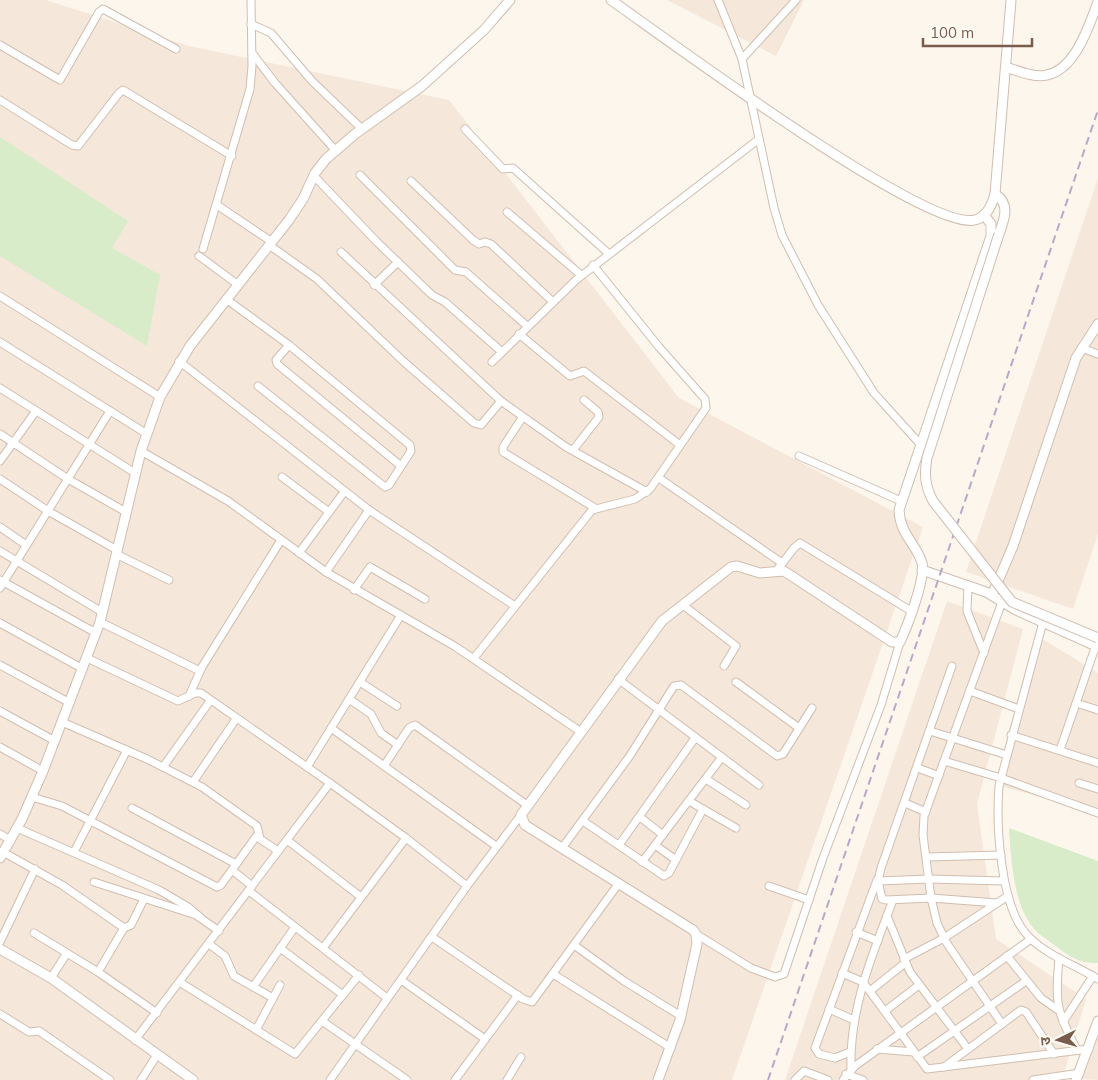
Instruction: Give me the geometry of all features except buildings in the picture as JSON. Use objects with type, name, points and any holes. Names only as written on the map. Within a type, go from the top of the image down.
[{"type":"street","points":[[238,284],[201,252],[218,205],[250,90],[252,53],[251,0]]},
{"type":"street","points":[[124,928],[34,869],[2,855],[17,828],[43,771],[100,622],[135,473],[160,397],[179,361],[303,199],[320,165],[362,129],[422,86],[484,30],[510,0]]},
{"type":"street","points":[[611,0],[750,98],[856,168],[915,200],[965,220],[976,220],[984,215],[991,208],[995,194],[1012,0]]},
{"type":"street","points":[[718,0],[742,59],[777,222],[809,289],[874,393],[920,444]]},
{"type":"street","points":[[742,59],[796,0]]},
{"type":"street","points":[[1006,68],[1046,76],[1056,72],[1076,51],[1098,2]]},
{"type":"street","points":[[0,45],[60,80],[99,12],[103,10],[176,49]]},
{"type":"street","points":[[252,24],[271,33],[312,81],[362,129]]},
{"type":"street","points":[[252,53],[275,83],[336,151]]},
{"type":"street","points":[[0,100],[72,145],[78,146],[123,90],[232,156]]},
{"type":"street","points":[[464,129],[502,167],[513,168],[608,253]]},
{"type":"street","points":[[492,362],[581,275],[759,139]]},
{"type":"street","points":[[314,176],[432,295],[445,302],[502,352]]},
{"type":"street","points":[[360,176],[455,270],[466,272],[527,326]]},
{"type":"street","points":[[411,181],[473,240],[479,244],[485,242],[490,244],[552,302]]},
{"type":"street","points":[[995,194],[1002,199],[1005,217],[927,458],[925,468],[927,486],[933,501],[1012,602],[1097,642]]},
{"type":"street","points":[[218,205],[317,279],[403,361],[474,423],[481,425],[501,401]]},
{"type":"street","points":[[507,212],[581,275]]},
{"type":"street","points":[[521,816],[525,825],[619,883],[696,934],[751,968],[780,977],[788,966],[823,858],[881,704],[922,570],[921,561],[902,528],[899,510],[991,236],[991,224],[984,215]]},
{"type":"street","points":[[341,252],[501,401],[522,418],[573,450],[647,492]]},
{"type":"street","points":[[374,284],[398,262]]},
{"type":"street","points":[[474,658],[595,508],[635,499],[647,492],[659,478],[706,408],[705,399],[659,347],[593,265]]},
{"type":"street","points":[[0,296],[160,397]]},
{"type":"street","points":[[226,299],[289,345],[410,445],[411,451],[389,485],[383,486],[258,386]]},
{"type":"street","points":[[992,595],[1012,546],[1081,348],[1098,324]]},
{"type":"street","points":[[519,334],[570,376],[575,376],[581,371],[586,372],[680,445]]},
{"type":"street","points":[[0,342],[147,434]]},
{"type":"street","points":[[289,345],[276,360],[278,364],[401,466]]},
{"type":"street","points":[[1081,348],[1098,354]]},
{"type":"street","points":[[179,361],[344,492],[515,606]]},
{"type":"street","points":[[0,388],[135,473]]},
{"type":"street","points":[[573,450],[599,417],[598,412],[584,400]]},
{"type":"street","points":[[0,461],[36,411]]},
{"type":"street","points":[[96,633],[1,583],[17,561],[110,411]]},
{"type":"street","points":[[522,418],[502,447],[503,452],[595,508]]},
{"type":"street","points":[[0,434],[68,479],[126,512]]},
{"type":"street","points":[[141,451],[222,497],[326,572],[474,658],[581,732]]},
{"type":"street","points":[[799,456],[901,501]]},
{"type":"street","points":[[282,477],[329,512]]},
{"type":"street","points":[[659,478],[784,571],[892,642],[900,642]]},
{"type":"street","points":[[0,479],[48,512],[116,552],[169,580]]},
{"type":"street","points":[[299,553],[344,492]]},
{"type":"street","points":[[326,572],[369,510]]},
{"type":"street","points":[[0,527],[26,545]]},
{"type":"street","points":[[189,696],[200,671],[281,540]]},
{"type":"street","points":[[330,1080],[467,886],[521,816],[618,679],[662,621],[731,566],[760,573],[779,566],[800,543],[911,611]]},
{"type":"street","points":[[0,551],[102,612]]},
{"type":"street","points":[[354,590],[370,567],[425,599]]},
{"type":"street","points":[[922,570],[968,585],[992,595],[1002,602],[1043,622],[1086,640],[1097,642]]},
{"type":"street","points":[[968,585],[967,611],[984,653]]},
{"type":"street","points":[[1002,602],[926,812],[923,829],[928,857],[931,898],[935,916],[944,938],[1002,1024]]},
{"type":"street","points":[[684,605],[736,646],[724,666]]},
{"type":"street","points":[[307,767],[401,615]]},
{"type":"street","points":[[100,622],[200,671]]},
{"type":"street","points":[[1043,622],[1001,778],[998,806],[1004,881],[1008,896],[1025,932],[1031,939],[1059,958],[1096,977],[1063,1022]]},
{"type":"street","points":[[0,623],[83,669]]},
{"type":"street","points":[[1060,750],[1097,642]]},
{"type":"street","points":[[87,658],[178,700],[198,692],[330,783],[406,838],[467,886]]},
{"type":"street","points":[[0,665],[70,703]]},
{"type":"street","points":[[850,1052],[830,1058],[816,1052],[816,1044],[918,768],[952,666]]},
{"type":"street","points":[[618,679],[759,785]]},
{"type":"street","points":[[360,682],[397,706]]},
{"type":"street","points":[[736,682],[799,728]]},
{"type":"street","points":[[562,848],[629,757],[674,686],[681,685],[777,756],[782,754],[812,708]]},
{"type":"street","points":[[970,691],[1019,709]]},
{"type":"street","points":[[349,699],[371,714],[381,733],[398,745]]},
{"type":"street","points":[[163,767],[210,701]]},
{"type":"street","points":[[1076,703],[1098,710]]},
{"type":"street","points":[[0,711],[54,741]]},
{"type":"street","points":[[193,782],[236,719]]},
{"type":"street","points":[[62,722],[127,750],[193,782],[257,826],[260,839],[278,851]]},
{"type":"street","points":[[384,766],[412,726],[418,726],[527,805]]},
{"type":"street","points":[[331,728],[496,846]]},
{"type":"street","points":[[930,731],[1007,755]]},
{"type":"street","points":[[1012,735],[1098,763]]},
{"type":"street","points":[[619,845],[695,738]]},
{"type":"street","points":[[0,747],[43,771]]},
{"type":"street","points":[[74,852],[127,750]]},
{"type":"street","points":[[642,862],[722,758]]},
{"type":"street","points":[[944,761],[1001,778],[1098,813]]},
{"type":"street","points":[[918,768],[939,776]]},
{"type":"street","points":[[706,779],[746,805]]},
{"type":"street","points":[[135,1040],[181,983],[330,783]]},
{"type":"street","points":[[1079,783],[1098,789]]},
{"type":"street","points":[[32,797],[62,806],[214,887],[219,887],[258,834]]},
{"type":"street","points":[[689,801],[736,828]]},
{"type":"street","points":[[905,804],[926,812]]},
{"type":"street","points":[[132,808],[234,867],[251,889],[295,927],[387,998]]},
{"type":"street","points":[[583,821],[664,876],[669,874],[703,809]]},
{"type":"street","points":[[640,817],[663,835]]},
{"type":"street","points":[[17,828],[167,894],[188,907],[218,931]]},
{"type":"street","points":[[0,834],[10,840]]},
{"type":"street","points":[[323,948],[406,838]]},
{"type":"street","points":[[287,840],[361,898]]},
{"type":"street","points":[[655,845],[676,860]]},
{"type":"street","points":[[928,857],[1001,855]]},
{"type":"street","points":[[0,942],[34,869]]},
{"type":"street","points":[[878,878],[1004,881]]},
{"type":"street","points":[[878,878],[882,899],[931,898],[998,903]]},
{"type":"street","points":[[94,882],[201,918]]},
{"type":"street","points":[[432,937],[518,995],[532,1002],[619,883]]},
{"type":"street","points":[[769,886],[809,900]]},
{"type":"street","points":[[870,991],[904,961],[944,938],[1008,896]]},
{"type":"street","points":[[98,972],[124,928],[131,924],[144,899]]},
{"type":"street","points":[[847,1075],[854,1020],[864,982],[892,900]]},
{"type":"street","points":[[886,916],[904,961],[919,985],[968,1049]]},
{"type":"street","points":[[253,987],[295,927]]},
{"type":"street","points":[[856,932],[878,941]]},
{"type":"street","points":[[34,933],[98,972],[157,1013]]},
{"type":"street","points":[[658,1080],[681,1016],[697,944],[696,934]]},
{"type":"street","points":[[847,1075],[877,1049],[935,1006],[1031,939]]},
{"type":"street","points":[[209,944],[225,956],[234,976],[273,998]]},
{"type":"street","points":[[574,944],[624,981],[681,1016]]},
{"type":"street","points":[[280,948],[343,995]]},
{"type":"street","points":[[0,949],[51,978],[193,1080]]},
{"type":"street","points":[[51,978],[67,953]]},
{"type":"street","points":[[1007,956],[1041,998],[1058,1010]]},
{"type":"street","points":[[1059,958],[1056,1000],[1063,1022],[1077,1050]]},
{"type":"street","points":[[842,973],[864,982],[915,1055],[927,1069],[1089,1048]]},
{"type":"street","points":[[552,974],[671,1048]]},
{"type":"street","points":[[181,983],[295,1054],[359,975]]},
{"type":"street","points":[[401,980],[485,1039]]},
{"type":"street","points":[[877,1049],[915,1055],[1026,980]]},
{"type":"street","points":[[256,1030],[280,985]]},
{"type":"street","points":[[884,1011],[919,985]]},
{"type":"street","points":[[455,1080],[518,995]]},
{"type":"street","points":[[829,1009],[854,1020]]},
{"type":"street","points":[[943,1068],[1024,1010],[1054,1054]]},
{"type":"street","points":[[0,1014],[29,1032],[39,1032],[110,1080]]},
{"type":"street","points":[[1033,1080],[1078,1076],[1098,1021]]},
{"type":"street","points":[[322,1022],[407,1080]]},
{"type":"street","points":[[141,1080],[157,1055]]},
{"type":"street","points":[[509,1079],[522,1057]]},
{"type":"street","points":[[795,1080],[804,1071],[828,1080]]},
{"type":"street","points":[[847,1075],[863,1080]]},
{"type":"shaded area","points":[[0,0],[46,0],[189,46],[449,100],[679,398],[923,527],[732,1080],[0,1080]]},
{"type":"shaded area","points":[[667,0],[804,0],[776,56]]},
{"type":"shaded area","points":[[1098,178],[1098,534],[1073,609],[966,572]]},
{"type":"shaded area","points":[[947,601],[1023,629],[977,804],[996,939],[1086,999],[1062,1080],[785,1080]]},
{"type":"shaded area","points":[[1041,638],[1098,673],[1098,813],[1001,786]]},
{"type":"shaded area","points":[[1098,1034],[1098,1080],[1081,1079]]},
{"type":"green space","points":[[0,137],[128,221],[112,248],[160,275],[147,346],[0,256]]},
{"type":"green space","points":[[1009,828],[1098,861],[1098,963],[1081,961],[1071,957],[1038,933],[1030,923],[1018,898],[1012,869]]},
{"type":"railway","points":[[768,1080],[1098,110]]}]
